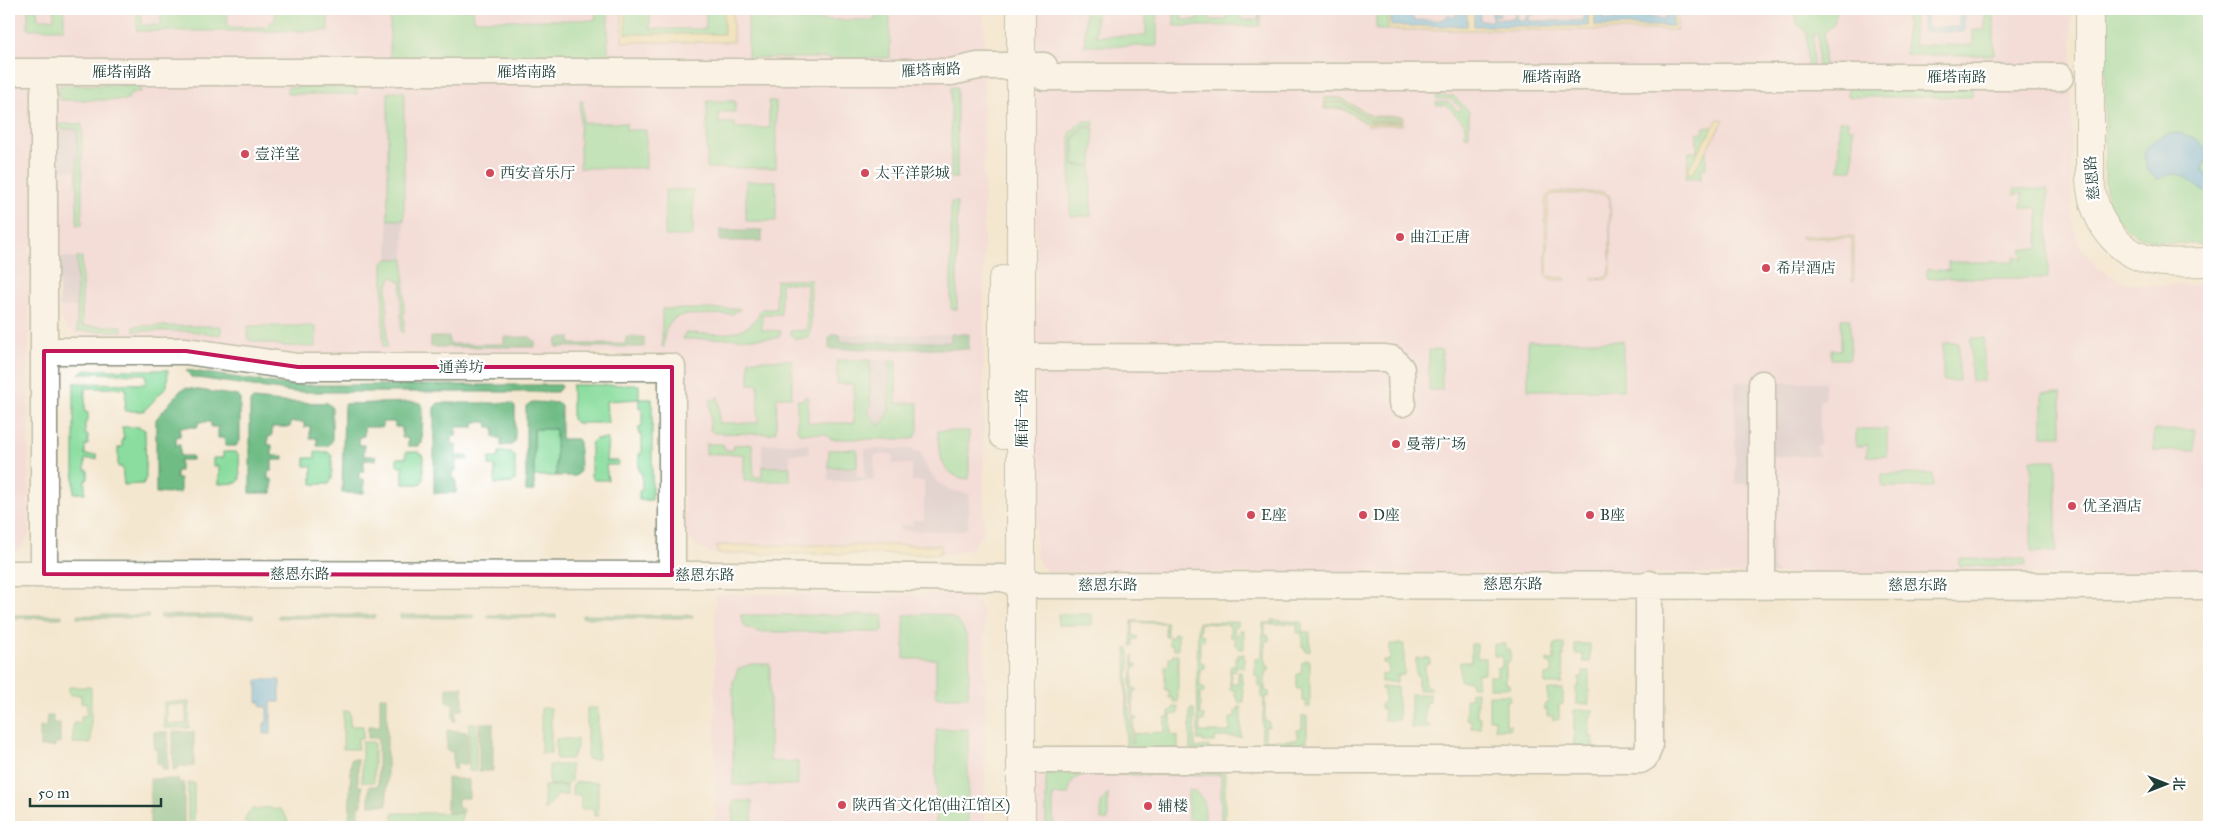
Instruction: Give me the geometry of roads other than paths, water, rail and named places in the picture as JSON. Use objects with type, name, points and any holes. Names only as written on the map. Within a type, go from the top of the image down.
[{"type":"main road","name":"雁南一路","points":[[1004,9],[1028,69],[1004,827]]},
{"type":"main road","name":"雁南一路","points":[[1021,9],[1028,69],[1022,357],[1012,582],[1021,827]]},
{"type":"main road","name":"慈恩路","points":[[2090,9],[2090,180],[2091,195],[2099,218],[2119,244],[2140,257],[2154,261],[2209,262]]},
{"type":"street","name":"雁塔南路","points":[[9,72],[951,72],[978,66],[1028,69],[2060,77]]},
{"type":"street","points":[[44,91],[44,574]]},
{"type":"street","name":"通善坊","points":[[44,351],[186,351],[298,367],[672,367],[672,575]]},
{"type":"street","points":[[1022,357],[1385,358],[1392,359],[1401,368],[1402,403]]},
{"type":"street","points":[[1762,384],[1762,585]]},
{"type":"street","name":"慈恩东路","points":[[9,574],[672,575],[1012,582],[2209,586]]},
{"type":"street","points":[[1020,760],[1640,760],[1645,757],[1650,747],[1650,584]]},
{"type":"water","points":[[1391,9],[1395,9],[1395,16],[1398,13],[1406,13],[1406,15],[1404,14],[1399,16],[1404,15],[1408,18],[1411,15],[1415,21],[1442,19],[1446,18],[1448,14],[1453,18],[1456,14],[1462,14],[1462,9],[1467,9],[1467,26],[1391,26]]},
{"type":"water","points":[[1474,9],[1480,9],[1480,21],[1492,21],[1492,9],[1500,9],[1500,11],[1493,11],[1493,13],[1500,14],[1500,16],[1494,16],[1494,19],[1514,19],[1516,11],[1511,11],[1511,9],[1517,9],[1517,20],[1526,20],[1527,9],[1534,9],[1534,15],[1529,15],[1529,21],[1583,21],[1584,12],[1576,12],[1576,9],[1588,9],[1588,26],[1474,26]]},
{"type":"water","points":[[1595,9],[1604,9],[1604,13],[1599,15],[1600,17],[1604,14],[1604,19],[1625,20],[1628,15],[1635,18],[1636,15],[1647,14],[1647,17],[1662,19],[1666,17],[1666,9],[1673,9],[1673,26],[1595,26]]},
{"type":"water","points":[[1923,9],[1927,9],[1927,27],[1959,27],[1959,9],[1964,9],[1964,32],[1923,32]]},
{"type":"water","points":[[2178,133],[2195,138],[2209,151],[2209,160],[2205,162],[2202,169],[2209,179],[2209,192],[2199,188],[2184,176],[2172,174],[2157,179],[2147,170],[2144,154],[2153,141],[2167,134]]},
{"type":"water","points":[[257,680],[280,680],[280,702],[271,702],[271,734],[264,734],[264,723],[267,722],[267,707],[261,707],[261,702],[257,702]]},
{"type":"place","name":"壹洋堂","points":[[245,154]]},
{"type":"place","name":"西安音乐厅","points":[[490,173]]},
{"type":"place","name":"太平洋影城","points":[[865,173]]},
{"type":"place","name":"曲江正唐","points":[[1400,237]]},
{"type":"place","name":"希岸酒店","points":[[1766,268]]},
{"type":"place","name":"曼蒂广场","points":[[1396,444]]},
{"type":"place","name":"优圣酒店","points":[[2072,506]]},
{"type":"place","name":"E座","points":[[1251,515]]},
{"type":"place","name":"D座","points":[[1363,515]]},
{"type":"place","name":"B座","points":[[1590,515]]},
{"type":"place","name":"陕西省文化馆(曲江馆区)","points":[[842,805]]},
{"type":"place","name":"辅楼","points":[[1148,806]]}]
